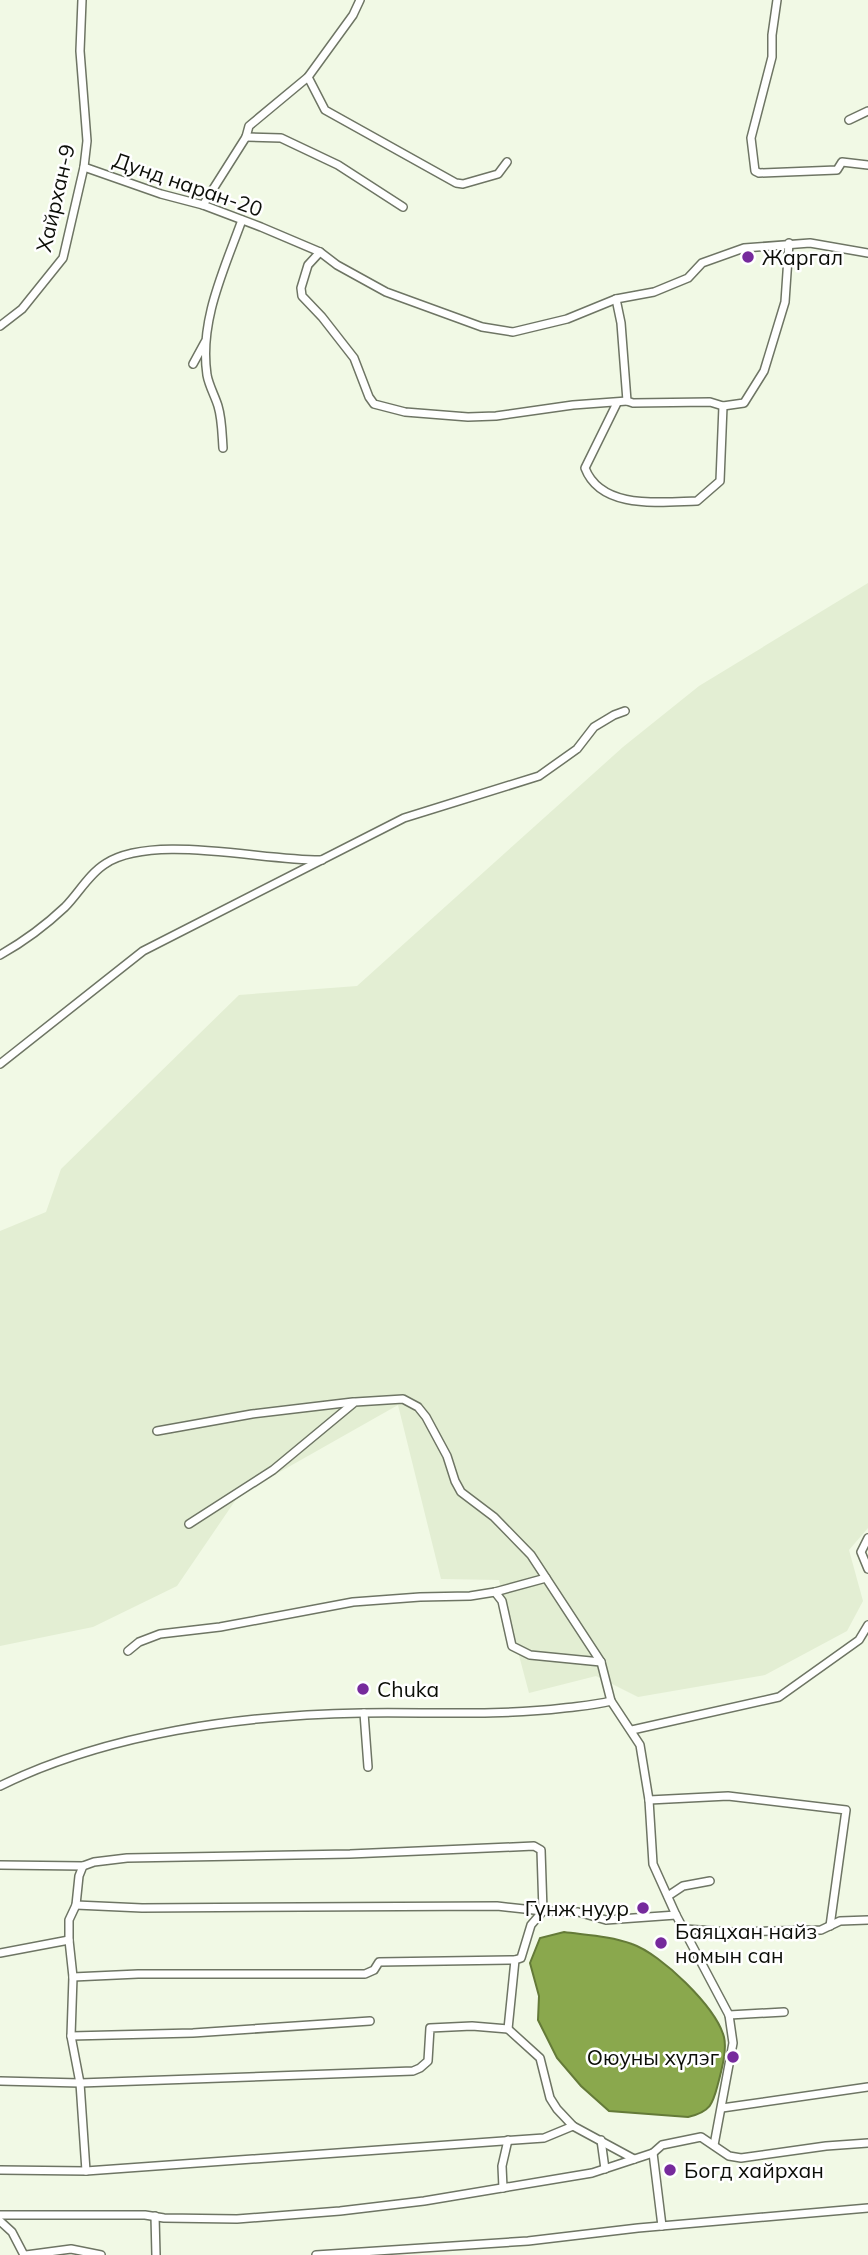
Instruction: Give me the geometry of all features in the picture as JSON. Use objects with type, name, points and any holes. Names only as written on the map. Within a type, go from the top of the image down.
[{"type":"street","name":"Хайрхан-9","points":[[0,326],[22,309],[63,258],[84,167],[87,141],[80,51],[82,0]]},
{"type":"street","points":[[777,0],[773,16],[772,57],[751,138],[755,171],[837,170],[842,162],[868,165]]},
{"type":"street","points":[[203,205],[246,137],[249,126],[308,77],[361,1]]},
{"type":"street","points":[[308,77],[325,110],[456,183],[463,184],[498,174],[507,162]]},
{"type":"street","points":[[849,120],[868,111]]},
{"type":"street","points":[[246,137],[281,138],[338,165],[403,207]]},
{"type":"street","name":"Дунд наран-20","points":[[84,167],[161,194],[203,205],[320,252],[337,265],[386,292],[482,327],[513,332],[567,319],[616,299],[654,292],[688,278],[702,263],[744,248],[810,243],[868,253]]},
{"type":"street","points":[[193,364],[205,341],[217,288],[242,220]]},
{"type":"street","points":[[320,252],[308,265],[301,288],[302,296],[354,358],[374,404],[405,412],[467,417],[627,401],[710,402],[723,406],[744,403],[764,371],[785,302],[789,243]]},
{"type":"street","points":[[616,299],[621,323],[627,401]]},
{"type":"street","points":[[205,341],[208,377],[219,408],[223,448]]},
{"type":"street","points":[[617,402],[585,468],[590,481],[603,492],[645,502],[698,501],[720,481],[723,406]]},
{"type":"street","points":[[0,1064],[143,951],[404,818],[539,776],[577,748],[594,727],[625,711]]},
{"type":"street","points":[[0,955],[19,944],[64,907],[101,866],[120,855],[159,849],[233,853],[292,860],[326,860]]},
{"type":"street","points":[[189,1524],[273,1470],[355,1402],[384,1395]]},
{"type":"street","points":[[157,1431],[252,1414],[355,1402],[403,1398],[418,1407],[435,1431],[461,1492],[494,1517],[531,1555],[601,1662],[611,1701],[640,1745],[649,1800],[653,1864],[676,1915],[729,2015],[733,2043],[714,2145]]},
{"type":"street","points":[[868,1538],[861,1552],[868,1570]]},
{"type":"street","points":[[861,1552],[868,1559]]},
{"type":"street","points":[[128,1651],[139,1642],[160,1634],[220,1627],[354,1602],[409,1597],[470,1596],[546,1578]]},
{"type":"street","points":[[495,1592],[502,1601],[512,1646],[530,1655],[601,1662]]},
{"type":"street","points":[[632,1730],[779,1698],[859,1640],[868,1625]]},
{"type":"street","points":[[0,1786],[97,1749],[166,1732],[245,1721],[364,1713],[540,1710],[611,1701]]},
{"type":"street","points":[[364,1713],[368,1767]]},
{"type":"street","points":[[649,1800],[728,1796],[846,1810],[830,1926]]},
{"type":"street","points":[[0,1865],[83,1867],[94,1862],[127,1858],[350,1854],[534,1846],[541,1850],[544,1911],[531,1925],[521,1958],[515,1960],[379,1962],[374,1970],[365,1974],[151,1973],[74,1977]]},
{"type":"street","points":[[83,1867],[79,1876],[76,1905],[69,1920],[69,1940],[74,1977],[71,2036],[80,2083],[86,2171]]},
{"type":"street","points":[[668,1896],[683,1886],[710,1881]]},
{"type":"street","points":[[76,1905],[142,1908],[497,1906],[578,1912],[606,1920],[676,1915]]},
{"type":"street","points":[[685,1929],[730,1932],[821,1930],[840,1921],[868,1920]]},
{"type":"street","points":[[0,1953],[69,1940]]},
{"type":"street","points":[[508,2029],[515,1960]]},
{"type":"street","points":[[729,2015],[784,2012]]},
{"type":"street","points":[[71,2036],[193,2033],[370,2021]]},
{"type":"street","points":[[0,2081],[80,2083],[412,2071],[421,2068],[428,2061],[430,2028],[472,2026],[508,2029],[541,2058],[550,2098],[573,2126],[634,2159]]},
{"type":"street","points":[[722,2108],[868,2087]]},
{"type":"street","points":[[0,2170],[86,2171],[544,2138],[573,2126]]},
{"type":"street","points":[[0,2216],[237,2219],[340,2211],[592,2173],[653,2153],[662,2145],[701,2137],[729,2156],[741,2158],[868,2143]]},
{"type":"street","points":[[503,2188],[502,2166],[508,2140]]},
{"type":"street","points":[[601,2140],[605,2169]]},
{"type":"street","points":[[653,2153],[662,2226]]},
{"type":"street","points":[[316,2255],[527,2241],[868,2208]]},
{"type":"street","points":[[155,2216],[156,2255]]},
{"type":"street","points":[[0,2221],[12,2232],[25,2255],[71,2249],[101,2255]]},
{"type":"shaded area","points":[[868,583],[868,1528],[849,1550],[863,1601],[847,1631],[765,1675],[638,1697],[596,1676],[529,1693],[499,1580],[441,1579],[398,1405],[239,1495],[177,1586],[93,1627],[0,1646],[0,1231],[46,1212],[61,1169],[239,995],[357,986],[623,747],[699,686]]},
{"type":"shaded area","points":[[564,1932],[616,1939],[644,1950],[672,1970],[710,2011],[724,2037],[724,2059],[713,2100],[703,2112],[688,2117],[609,2111],[581,2086],[557,2058],[538,2020],[539,1996],[530,1963],[540,1938]]},
{"type":"place","name":"Жаргал","points":[[748,257]]},
{"type":"place","name":"Chuka","points":[[363,1689]]},
{"type":"place","name":"Гүнж нуур","points":[[643,1908]]},
{"type":"place","name":"Баяцхан найз номын сан","points":[[661,1943]]},
{"type":"place","name":"Оюуны хүлэг","points":[[733,2057]]},
{"type":"place","name":"Богд хайрхан","points":[[670,2170]]}]
